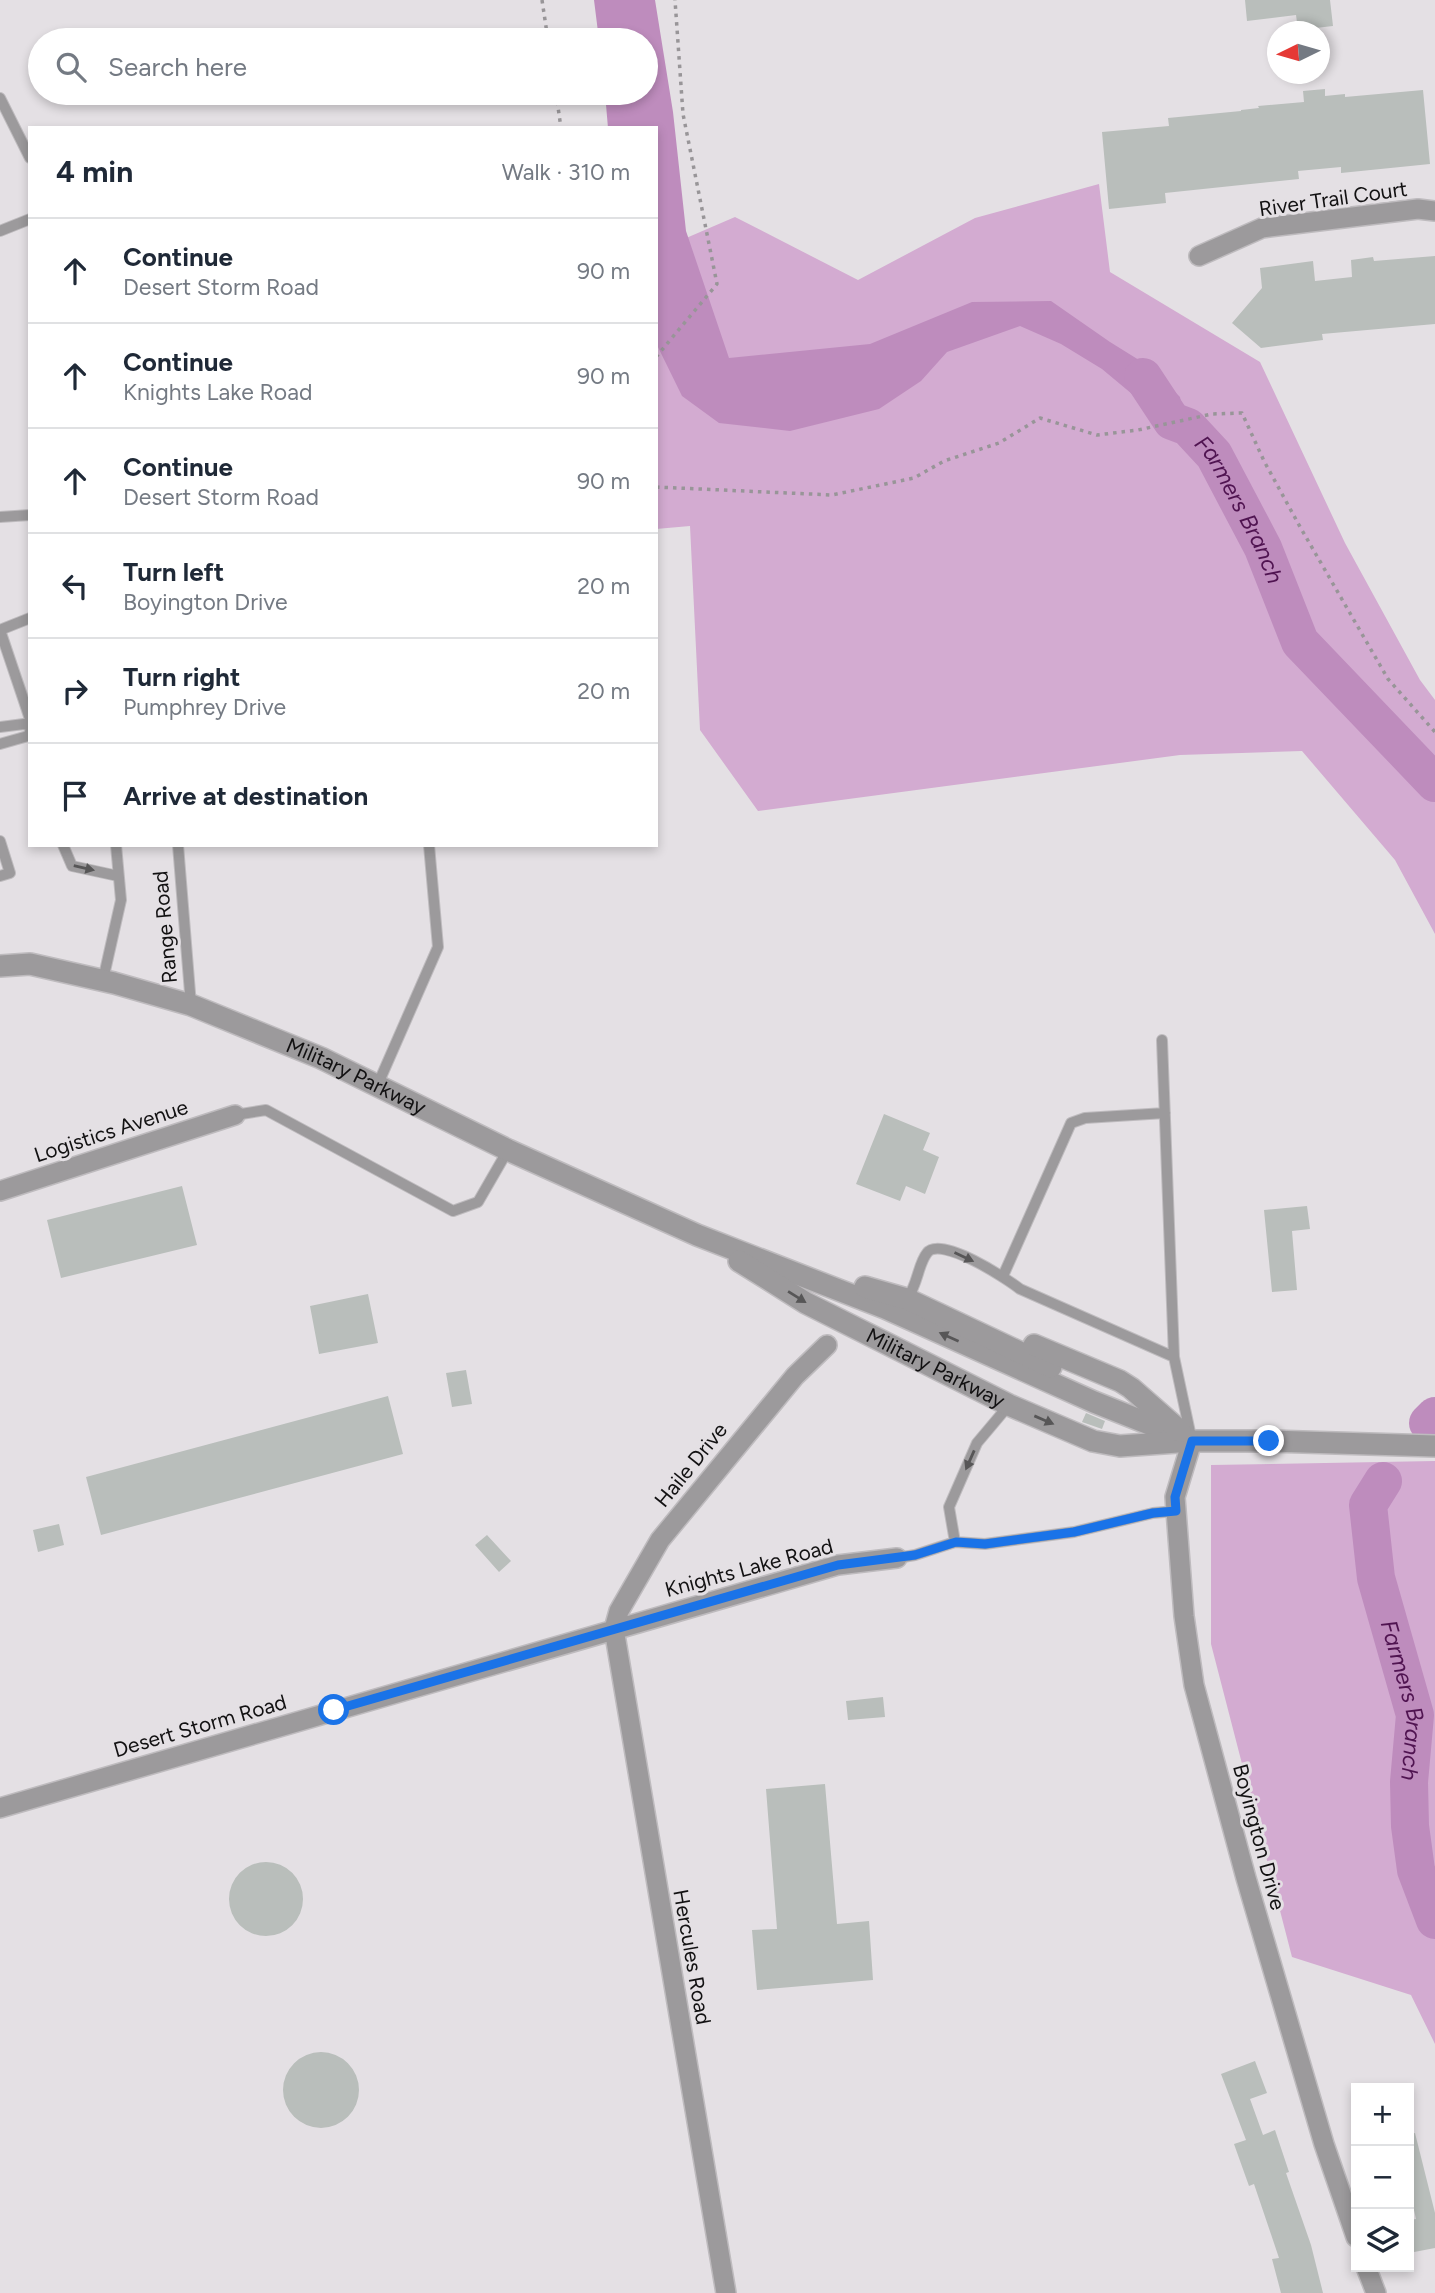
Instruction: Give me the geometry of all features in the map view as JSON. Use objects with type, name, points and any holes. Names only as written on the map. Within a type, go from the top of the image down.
[{"type":"street","name":"River Trail Court","points":[[1199,256],[1262,228],[1418,209],[1435,211]]},
{"type":"street","name":"Military Parkway","points":[[0,966],[30,964],[191,1005],[321,1058],[508,1150],[697,1235],[885,1308],[1094,1402],[1192,1441]]},
{"type":"street","name":"Logistics Avenue","points":[[0,1191],[235,1115]]},
{"type":"street","name":"Military Parkway","points":[[697,1235],[907,1299],[1123,1401],[1192,1441]]},
{"type":"street","name":"Military Parkway","points":[[697,1235],[806,1303],[1009,1405],[1093,1441],[1120,1446],[1192,1441]]},
{"type":"street","name":"Haile Drive","points":[[614,1629],[619,1611],[660,1540],[795,1376],[827,1345]]},
{"type":"street","points":[[1192,1441],[1435,1446]]},
{"type":"street","name":"Boyington Drive","points":[[1192,1441],[1175,1497],[1184,1616],[1194,1685],[1261,1931],[1324,2144],[1351,2222]]},
{"type":"street","name":"Knights Lake Road","points":[[614,1629],[838,1565],[897,1558]]},
{"type":"street","name":"Desert Storm Road","points":[[0,1808],[614,1629]]},
{"type":"street","name":"Hercules Road","points":[[614,1629],[726,2293]]},
{"type":"street","points":[[1369,2272],[1376,2293]]},
{"type":"lane","points":[[0,98],[28,154]]},
{"type":"lane","points":[[0,231],[28,220]]},
{"type":"lane","points":[[0,517],[28,515]]},
{"type":"lane","points":[[28,619],[0,630],[28,713]]},
{"type":"lane","points":[[0,727],[28,725]]},
{"type":"lane","points":[[0,744],[28,736]]},
{"type":"lane","points":[[0,841],[10,873],[0,876]]},
{"type":"lane","points":[[64,847],[72,866],[118,876]]},
{"type":"lane","points":[[103,981],[121,900],[116,847]]},
{"type":"lane","name":"Range Road","points":[[178,847],[191,1005]]},
{"type":"lane","points":[[378,1084],[438,947],[429,847]]},
{"type":"lane","points":[[1162,1040],[1174,1357],[1192,1441]]},
{"type":"lane","points":[[235,1115],[266,1110],[453,1211],[478,1202],[508,1150]]},
{"type":"lane","points":[[1003,1276],[1071,1123],[1085,1118],[1165,1114]]},
{"type":"lane","points":[[907,1299],[915,1288],[925,1254],[931,1249],[944,1248],[1003,1276],[1020,1289],[1174,1357]]},
{"type":"lane","points":[[956,1542],[948,1507],[977,1443],[1009,1405]]},
{"type":"lane","points":[[897,1558],[956,1542],[985,1544],[1074,1532],[1153,1513],[1176,1511]]},
{"type":"path","points":[[542,0],[546,28]]},
{"type":"path","points":[[658,354],[717,284],[682,114],[675,0]]},
{"type":"path","points":[[558,105],[561,126]]},
{"type":"path","points":[[658,487],[832,495],[914,478],[944,461],[999,443],[1040,418],[1097,435],[1138,430],[1212,414],[1242,413],[1287,503],[1388,679],[1435,732]]},
{"type":"shaded area","points":[[594,0],[655,0],[673,112],[686,231],[729,358],[870,344],[972,302],[1051,301],[1147,365],[1180,397],[1184,422],[1162,419],[1102,369],[1061,344],[1020,326],[947,352],[921,381],[879,409],[790,431],[719,423],[682,396],[658,347],[658,126],[608,126],[606,105],[658,105],[658,28],[598,28]]},
{"type":"shaded area","points":[[1099,184],[1110,272],[1260,362],[1345,543],[1420,680],[1435,700],[1435,934],[1395,860],[1302,751],[1180,755],[758,811],[700,730],[690,526],[658,529],[658,250],[735,217],[858,280],[975,218]]},
{"type":"shaded area","points":[[1435,1461],[1435,2044],[1411,1995],[1292,1957],[1211,1644],[1211,1465]]},
{"type":"building","points":[[1245,0],[1330,0],[1333,26],[1330,26],[1330,21],[1297,21],[1296,15],[1247,21]]},
{"type":"building","points":[[1325,89],[1325,96],[1345,94],[1345,97],[1423,90],[1430,164],[1341,173],[1341,167],[1298,171],[1299,179],[1165,193],[1166,203],[1109,209],[1102,132],[1169,126],[1168,118],[1304,102],[1303,91]]},
{"type":"building","points":[[1435,256],[1435,324],[1322,334],[1323,340],[1261,348],[1232,323],[1262,288],[1260,268],[1313,261],[1315,281],[1352,277],[1351,260]]},
{"type":"building","points":[[884,1114],[930,1133],[923,1150],[939,1157],[925,1194],[906,1186],[900,1201],[856,1184]]},
{"type":"building","points":[[182,1186],[197,1245],[61,1278],[47,1220]]},
{"type":"building","points":[[1307,1206],[1310,1229],[1292,1231],[1297,1290],[1272,1292],[1264,1210]]},
{"type":"building","points":[[368,1294],[378,1343],[319,1354],[310,1306]]},
{"type":"building","points":[[466,1370],[472,1404],[452,1407],[446,1373]]},
{"type":"building","points":[[388,1396],[403,1454],[101,1535],[86,1477]]},
{"type":"building","points":[[1086,1413],[1105,1421],[1102,1429],[1082,1422]]},
{"type":"building","points":[[59,1524],[64,1545],[38,1552],[33,1530]]},
{"type":"building","points":[[487,1535],[511,1561],[499,1572],[475,1545]]},
{"type":"building","points":[[883,1697],[885,1717],[848,1720],[846,1701]]},
{"type":"building","points":[[825,1784],[837,1924],[869,1921],[873,1980],[757,1990],[752,1930],[777,1929],[766,1789]]},
{"type":"building","points":[[259,1862],[273,1862],[287,1868],[297,1878],[303,1899],[297,1920],[287,1930],[273,1936],[259,1936],[245,1930],[235,1920],[229,1906],[229,1892],[235,1878],[245,1868]]},
{"type":"building","points":[[321,2052],[335,2055],[348,2063],[356,2076],[359,2090],[356,2104],[348,2117],[335,2125],[321,2128],[307,2125],[294,2117],[286,2104],[283,2090],[286,2076],[294,2063],[307,2055]]},
{"type":"building","points":[[1255,2061],[1267,2093],[1250,2099],[1263,2135],[1275,2130],[1323,2293],[1281,2293],[1272,2259],[1279,2258],[1254,2184],[1249,2186],[1234,2144],[1246,2140],[1221,2074]]},
{"type":"building","points":[[1414,2133],[1435,2213],[1435,2248],[1414,2252],[1416,2219]]},
{"type":"waterway","name":"Farmers Branch","points":[[1143,377],[1172,421],[1188,427],[1214,455],[1263,548],[1300,642],[1435,783]]},
{"type":"waterway","name":"Farmers Branch","points":[[1428,1423],[1435,1416]]},
{"type":"waterway","name":"Farmers Branch","points":[[1383,1481],[1368,1505],[1376,1578],[1415,1715],[1409,1782],[1410,1826],[1416,1870],[1435,1920]]},
{"type":"route","points":[[334,1710],[838,1565],[915,1555],[956,1542],[985,1544],[1074,1532],[1153,1513],[1176,1511],[1175,1497],[1192,1441],[1269,1441]]}]
